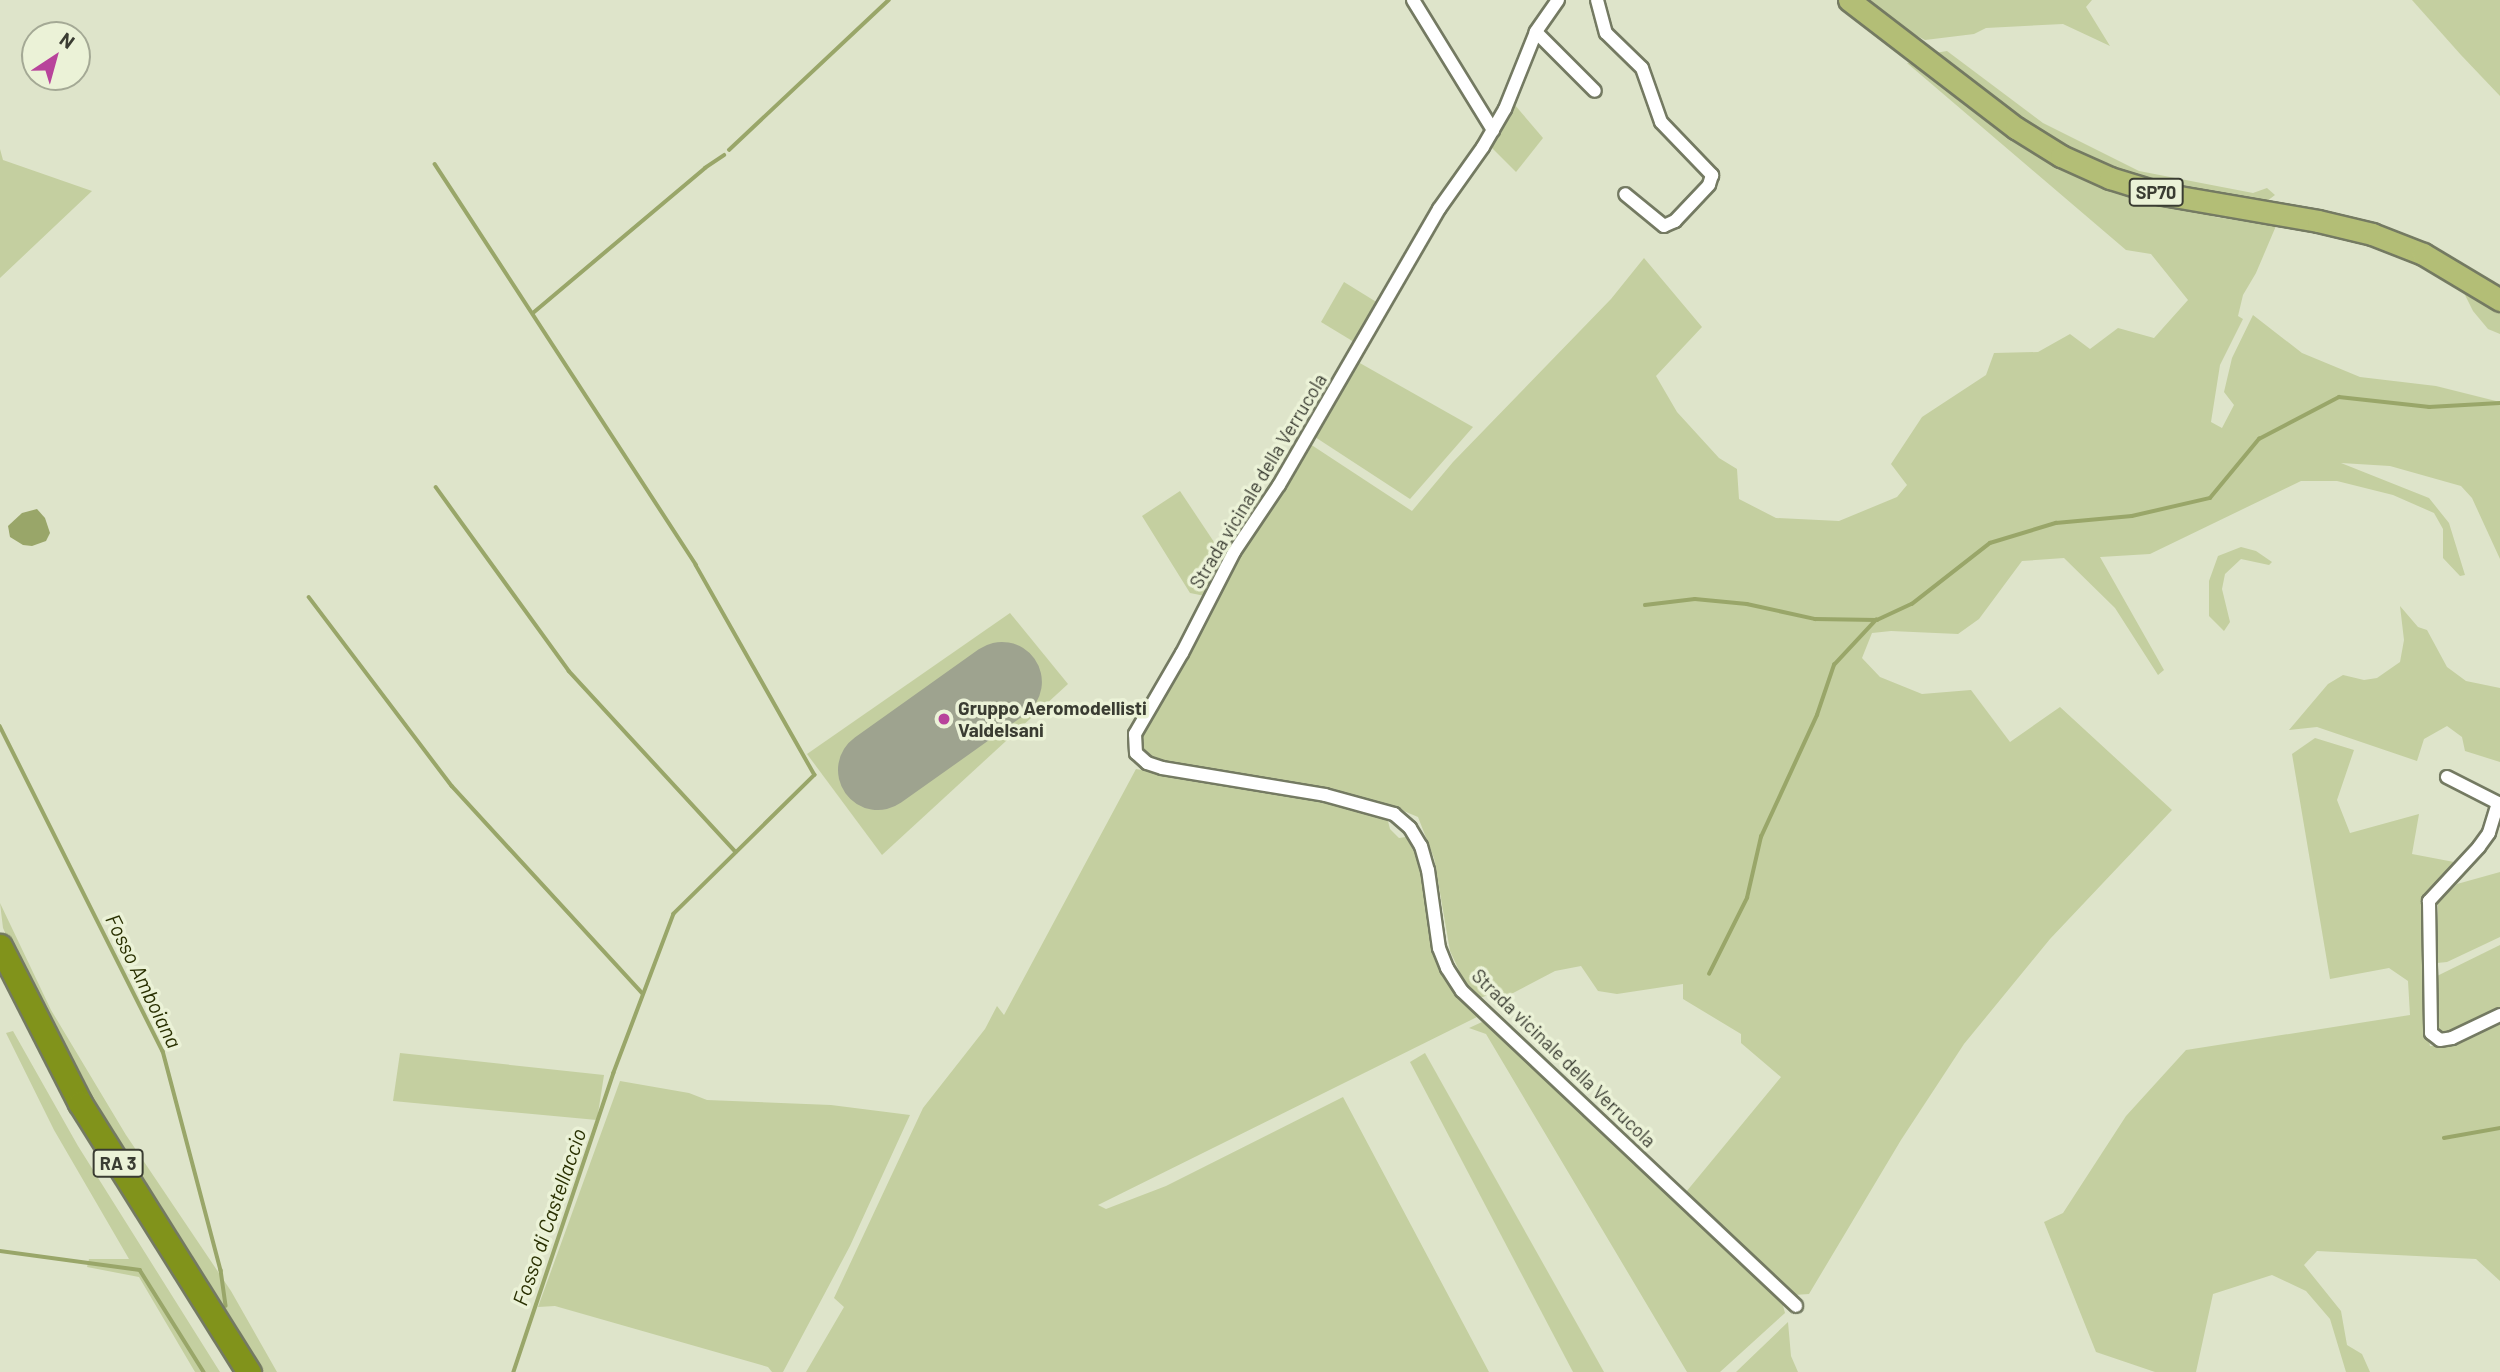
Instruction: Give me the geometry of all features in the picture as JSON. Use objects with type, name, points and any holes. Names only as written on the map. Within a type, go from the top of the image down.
[{"type":"highway","name":"RA 3","points":[[0,946],[80,1103],[249,1372]]},
{"type":"highway","name":"RA 3","points":[[0,978],[64,1101],[231,1372]]},
{"type":"main road","name":"SP70","points":[[1849,0],[2016,128],[2061,156],[2110,178],[2162,194],[2318,220],[2372,234],[2423,254],[2500,300]]},
{"type":"street","points":[[1413,0],[1493,130],[1505,109],[1536,32],[1558,0]]},
{"type":"street","points":[[1597,0],[1606,33],[1642,68],[1661,122],[1712,175],[1709,185],[1675,221],[1664,226],[1625,194]]},
{"type":"street","points":[[1536,32],[1595,91]]},
{"type":"street","name":"Strada vicinale della Verrucola","points":[[1493,130],[1439,209],[1279,485],[1234,552],[1135,734],[1136,754],[1147,763],[1161,768],[1325,795],[1394,814],[1410,828],[1421,846],[1428,870],[1439,948],[1447,968],[1462,991],[1796,1306]]},
{"type":"street","points":[[2447,777],[2498,803],[2490,833],[2429,901],[2431,1033],[2440,1040],[2452,1038],[2500,1015]]},
{"type":"shaded area","points":[[1863,0],[2092,0],[2086,7],[2110,46],[2063,24],[1986,28],[1974,34],[1925,40],[1900,27]]},
{"type":"shaded area","points":[[2412,0],[2500,0],[2500,96],[2461,55]]},
{"type":"shaded area","points":[[1947,51],[2043,123],[2139,171],[2253,193],[2267,188],[2275,195],[2263,204],[2150,181],[2096,162],[2034,131],[1935,53]]},
{"type":"shaded area","points":[[1907,63],[1921,64],[2010,133],[2215,217],[2276,226],[2256,273],[2243,295],[2238,316],[2243,319],[2220,365],[2211,422],[2222,428],[2234,405],[2224,392],[2232,358],[2253,315],[2302,353],[2360,377],[2436,386],[2500,402],[2500,559],[2472,498],[2461,486],[2390,466],[2341,463],[2429,498],[2449,523],[2465,575],[2460,576],[2443,558],[2443,529],[2434,513],[2393,495],[2337,481],[2301,481],[2150,554],[2100,557],[2164,670],[2158,675],[2115,608],[2064,558],[2022,561],[1979,619],[1958,634],[1891,631],[1872,633],[1862,658],[1880,677],[1922,694],[1971,690],[2010,742],[2060,707],[2172,810],[2050,939],[1964,1044],[1901,1140],[1809,1294],[1794,1295],[1686,1192],[1781,1077],[1741,1043],[1741,1034],[1683,999],[1683,984],[1617,994],[1598,991],[1581,966],[1555,971],[1494,1003],[1488,995],[1480,998],[1464,981],[1450,951],[1434,858],[1418,817],[1394,807],[1331,790],[1164,764],[1148,756],[1141,744],[1144,729],[1229,573],[1310,444],[1412,511],[1453,462],[1611,299],[1644,258],[1702,327],[1656,376],[1677,412],[1719,458],[1737,469],[1739,499],[1776,518],[1839,521],[1897,497],[1907,485],[1891,464],[1922,417],[1986,375],[1994,353],[2038,352],[2070,334],[2090,349],[2118,328],[2154,338],[2188,300],[2151,254],[2126,250]]},
{"type":"shaded area","points":[[1514,104],[1543,138],[1516,172],[1492,148]]},
{"type":"shaded area","points":[[0,149],[3,160],[92,191],[0,278]]},
{"type":"shaded area","points":[[1344,282],[1378,303],[1354,342],[1321,322]]},
{"type":"shaded area","points":[[2461,287],[2500,312],[2500,334],[2488,329],[2473,311]]},
{"type":"shaded area","points":[[1358,362],[1473,427],[1410,499],[1315,437]]},
{"type":"shaded area","points":[[1180,491],[1222,554],[1218,559],[1222,564],[1205,596],[1190,593],[1142,516]]},
{"type":"shaded area","points":[[37,509],[45,518],[50,533],[46,541],[32,546],[23,545],[10,537],[8,526],[22,513]]},
{"type":"shaded area","points":[[2241,547],[2256,551],[2272,562],[2269,565],[2241,559],[2225,574],[2222,589],[2230,622],[2224,631],[2209,616],[2209,581],[2218,556]]},
{"type":"shaded area","points":[[2400,606],[2418,627],[2427,630],[2447,667],[2466,681],[2500,688],[2500,762],[2465,751],[2462,737],[2447,726],[2424,739],[2417,761],[2317,727],[2289,730],[2328,684],[2343,675],[2364,680],[2377,678],[2400,662],[2404,640]]},
{"type":"shaded area","name":"Gruppo Aeromodellisti Valdelsani","points":[[1010,613],[1068,684],[882,855],[807,754]]},
{"type":"shaded area","points":[[2315,738],[2354,750],[2337,800],[2350,833],[2419,814],[2412,854],[2454,862],[2424,902],[2424,1019],[2430,1046],[2444,1046],[2500,1019],[2500,1281],[2476,1259],[2317,1251],[2304,1265],[2341,1311],[2347,1345],[2362,1354],[2370,1372],[2346,1372],[2330,1319],[2306,1291],[2272,1275],[2213,1294],[2196,1372],[2155,1372],[2096,1352],[2044,1222],[2063,1213],[2126,1116],[2186,1050],[2410,1015],[2408,981],[2389,968],[2330,979],[2292,754]]},
{"type":"shaded area","points":[[1136,769],[1360,809],[1388,821],[1390,829],[1399,838],[1406,837],[1419,861],[1435,957],[1449,982],[1479,1016],[1098,1205],[1106,1209],[1166,1186],[1343,1097],[1489,1372],[806,1372],[844,1307],[834,1298],[923,1108],[985,1029],[997,1006],[1004,1015]]},
{"type":"shaded area","points":[[2500,872],[2500,937],[2447,962],[2437,963],[2438,903],[2457,884]]},
{"type":"shaded area","points":[[0,903],[51,1010],[126,1135],[231,1291],[277,1372],[259,1372],[89,1096],[41,1010],[3,928]]},
{"type":"shaded area","points":[[2500,945],[2500,1009],[2445,1035],[2436,1028],[2437,976]]},
{"type":"shaded area","points":[[1482,1022],[1493,1027],[1781,1298],[1785,1313],[1720,1372],[1687,1372],[1486,1034],[1469,1028]]},
{"type":"shaded area","points":[[13,1031],[78,1146],[220,1372],[195,1372],[139,1277],[87,1267],[89,1259],[129,1259],[54,1130],[6,1033]]},
{"type":"shaded area","points":[[400,1053],[604,1075],[597,1120],[393,1101]]},
{"type":"shaded area","points":[[1425,1053],[1604,1372],[1573,1372],[1410,1062]]},
{"type":"shaded area","points":[[620,1081],[689,1093],[707,1100],[831,1105],[910,1115],[850,1246],[783,1372],[772,1372],[768,1367],[555,1306],[538,1307]]},
{"type":"shaded area","points":[[1788,1322],[1791,1356],[1798,1372],[1736,1372]]},
{"type":"waterway","points":[[729,150],[889,0]]},
{"type":"waterway","points":[[533,313],[724,155]]},
{"type":"waterway","name":"Fosso di Castellaccio","points":[[435,164],[696,565],[815,775],[674,914],[614,1073],[514,1372]]},
{"type":"waterway","points":[[1645,605],[1695,599],[1747,604],[1815,619],[1877,620],[1912,604],[1990,543],[2056,523],[2132,516],[2210,498],[2259,439],[2339,397],[2429,407],[2500,403]]},
{"type":"waterway","points":[[436,487],[569,671],[736,852]]},
{"type":"waterway","points":[[309,597],[452,786],[643,994]]},
{"type":"waterway","points":[[1709,974],[1747,898],[1761,837],[1817,715],[1834,665],[1876,620]]},
{"type":"waterway","name":"Fosso Amboiana","points":[[0,726],[163,1051],[221,1270],[226,1306]]},
{"type":"waterway","points":[[2444,1138],[2500,1128]]},
{"type":"waterway","points":[[0,1251],[140,1270],[204,1372]]},
{"type":"runway","points":[[878,770],[1002,682]]},
{"type":"place","name":"Gruppo Aeromodellisti Valdelsani","points":[[944,719]]}]
